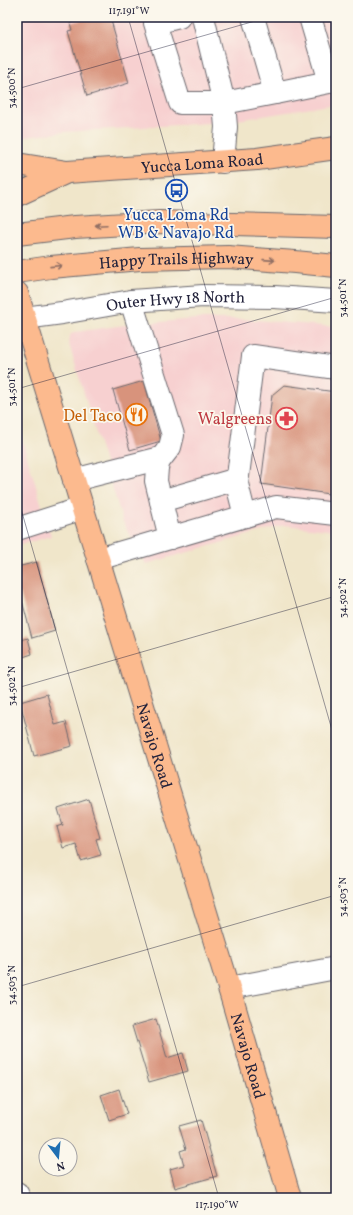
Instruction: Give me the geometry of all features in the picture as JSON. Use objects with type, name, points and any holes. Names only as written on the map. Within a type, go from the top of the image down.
[{"type":"main road","name":"Yucca Loma Road","points":[[67,172],[257,160],[336,148]]},
{"type":"main road","points":[[17,164],[67,172]]},
{"type":"main road","points":[[17,195],[67,172]]},
{"type":"main road","points":[[17,234],[75,227],[160,222],[336,227]]},
{"type":"main road","name":"Happy Trails Highway","points":[[17,272],[51,267],[140,259],[212,258],[295,262],[336,266]]},
{"type":"main road","name":"Navajo Road","points":[[17,293],[21,318],[83,508],[229,988],[290,1198]]},
{"type":"street","points":[[179,17],[154,20],[180,103],[224,103],[332,81],[310,17]]},
{"type":"street","points":[[203,17],[224,103],[226,127],[223,162]]},
{"type":"street","points":[[253,17],[275,93]]},
{"type":"street","name":"Outer Hwy 18 North","points":[[21,318],[62,313],[131,301],[203,296],[274,297],[336,301]]},
{"type":"street","points":[[131,301],[172,435],[170,447],[159,461],[156,481],[170,538]]},
{"type":"street","points":[[245,516],[236,484],[253,356],[336,368]]},
{"type":"street","points":[[74,480],[161,458]]},
{"type":"street","points":[[162,501],[237,478]]},
{"type":"street","points":[[276,507],[285,496],[336,501]]},
{"type":"street","points":[[98,559],[276,507],[336,514]]},
{"type":"street","points":[[17,527],[83,508]]},
{"type":"street","points":[[229,988],[336,968]]},
{"type":"street","points":[[17,1192],[19,1198]]},
{"type":"shaded area","points":[[17,17],[336,17],[336,104],[226,122],[64,132],[20,138],[17,137]]},
{"type":"shaded area","points":[[196,319],[244,319],[336,327],[336,531],[284,525],[146,564],[123,522],[68,341],[70,335],[75,332],[125,325]]},
{"type":"shaded area","points":[[17,423],[51,536],[17,546]]},
{"type":"building","points":[[92,17],[110,17],[129,83],[87,96],[68,31],[72,30],[70,23]]},
{"type":"building","name":"Del Taco","points":[[144,381],[161,441],[130,450],[113,390]]},
{"type":"building","name":"Walgreens","points":[[284,385],[336,392],[336,495],[261,484],[272,395]]},
{"type":"building","points":[[37,562],[55,631],[32,638],[20,593],[17,594],[17,567]]},
{"type":"building","points":[[28,638],[32,654],[17,659],[17,641]]},
{"type":"building","points":[[47,694],[55,725],[66,722],[72,746],[34,756],[20,702]]},
{"type":"building","points":[[89,799],[100,838],[96,839],[101,855],[81,861],[76,844],[63,848],[57,827],[63,825],[58,809]]},
{"type":"building","points":[[156,1019],[167,1058],[183,1053],[188,1071],[149,1082],[132,1026]]},
{"type":"building","points":[[119,1089],[127,1114],[109,1120],[101,1095]]},
{"type":"building","points":[[201,1120],[217,1176],[175,1188],[170,1169],[184,1165],[180,1151],[186,1149],[179,1126]]},
{"type":"place","name":"Yucca Loma Rd WB & Navajo Rd","points":[[176,190]]},
{"type":"place","name":"Del Taco","points":[[137,415]]},
{"type":"place","name":"Walgreens","points":[[287,418]]}]
